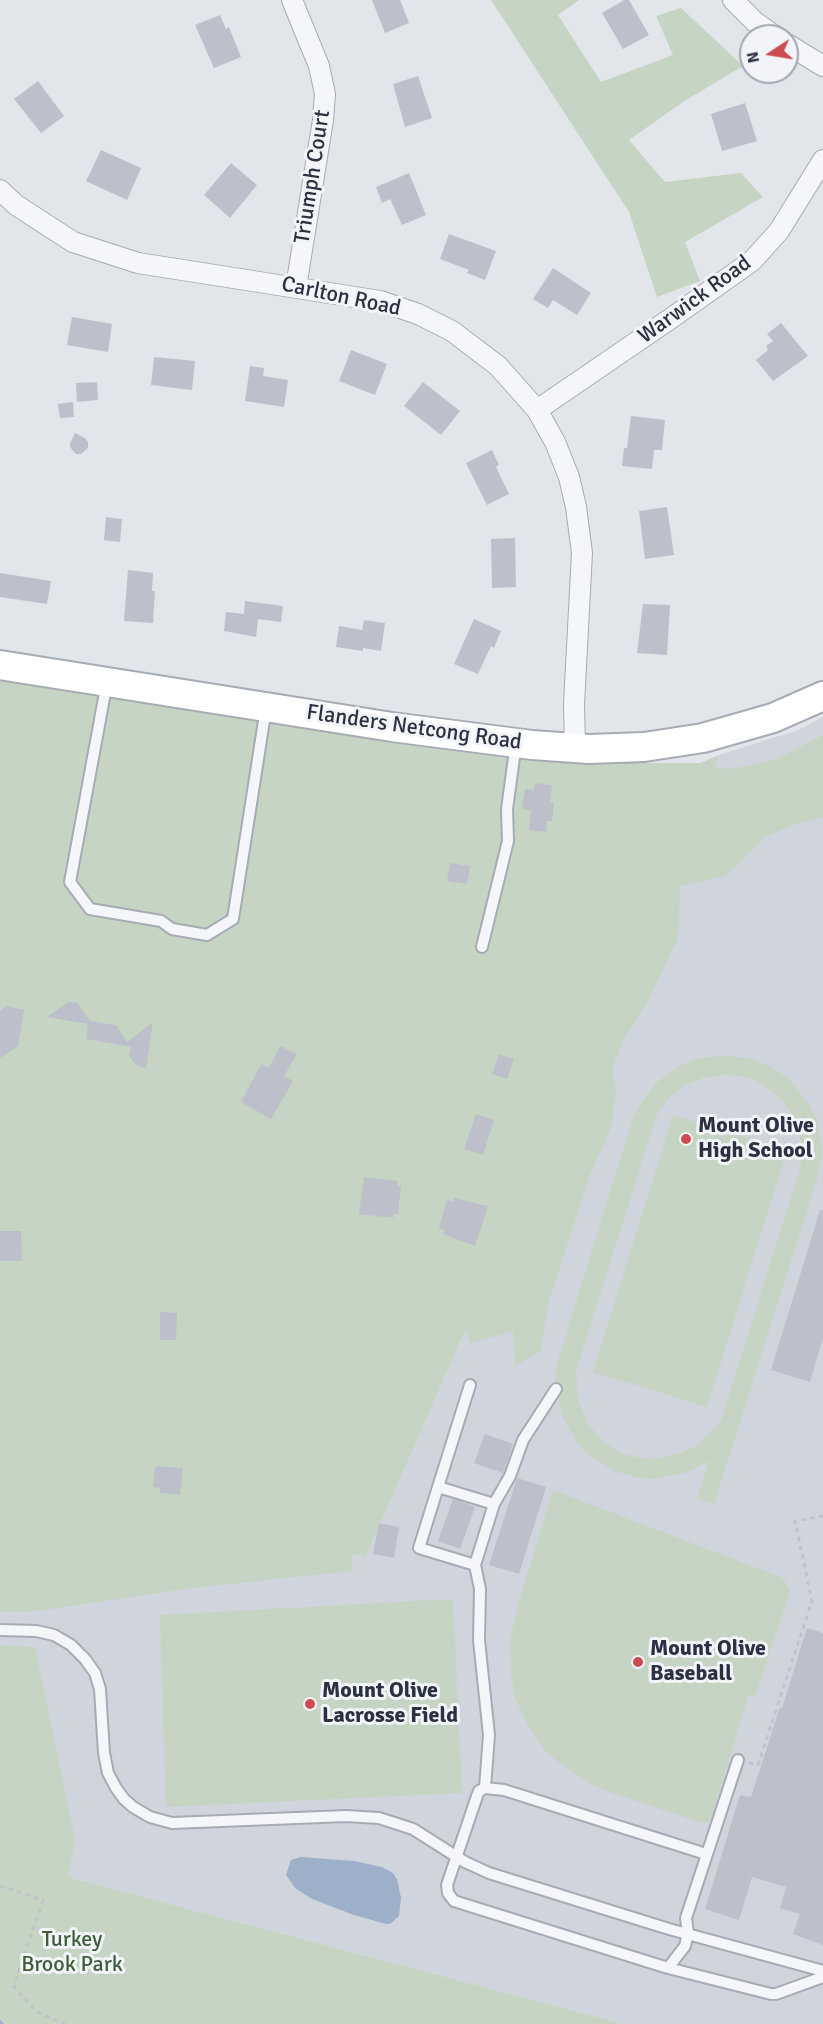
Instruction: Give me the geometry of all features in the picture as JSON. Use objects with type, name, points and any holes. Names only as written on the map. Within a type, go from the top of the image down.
[{"type":"main road","name":"Flanders Netcong Road","points":[[0,665],[392,727],[575,748],[644,747],[703,738],[773,718],[823,696]]},
{"type":"street","name":"Triumph Court","points":[[292,0],[319,66],[324,94],[323,120],[296,287]]},
{"type":"street","points":[[734,0],[759,24]]},
{"type":"street","points":[[799,51],[823,66]]},
{"type":"street","name":"Warwick Road","points":[[537,410],[752,261],[779,231],[823,160]]},
{"type":"street","name":"Carlton Road","points":[[0,190],[15,205],[73,242],[112,256],[138,263],[380,301],[418,314],[452,331],[498,366],[537,410],[555,442],[569,477],[582,553],[574,704],[575,748]]},
{"type":"lane","points":[[106,682],[70,882],[90,909],[161,921],[172,929],[207,935],[234,919],[266,708]]},
{"type":"lane","points":[[482,948],[508,841],[507,809],[516,743]]},
{"type":"lane","points":[[470,1386],[419,1548],[475,1565]]},
{"type":"lane","points":[[485,1788],[489,1735],[479,1640],[480,1589],[475,1565],[494,1504],[510,1476],[523,1440],[556,1389]]},
{"type":"lane","points":[[438,1487],[494,1504]]},
{"type":"lane","points":[[0,1630],[36,1631],[54,1635],[71,1645],[86,1659],[95,1672],[100,1689],[104,1753],[108,1773],[120,1794],[142,1813],[172,1823],[346,1816],[379,1818],[413,1830],[489,1873],[823,1971]]},
{"type":"lane","points":[[668,1968],[685,1946],[688,1933],[686,1918],[738,1760]]},
{"type":"lane","points":[[706,1854],[504,1790],[485,1788],[479,1791],[477,1796],[447,1885],[450,1897],[454,1901],[668,1968],[771,1994],[823,1977]]},
{"type":"path","points":[[738,1760],[758,1765],[812,1601],[795,1521],[823,1516]]},
{"type":"path","points":[[0,1886],[43,1900],[14,1986],[35,2010],[65,2024]]},
{"type":"shaded area","name":"Mount Olive High School","points":[[823,717],[823,2024],[624,2024],[0,1859],[0,1524],[366,1556],[719,755],[798,730]]},
{"type":"green space","points":[[491,0],[579,0],[558,15],[601,82],[673,55],[656,16],[681,8],[739,62],[739,68],[686,100],[629,140],[665,182],[741,173],[763,197],[685,242],[700,281],[657,297],[629,212]]},
{"type":"green space","points":[[0,676],[542,761],[700,763],[719,755],[714,769],[736,768],[775,760],[823,735],[823,817],[791,826],[765,837],[726,876],[680,886],[678,938],[647,1003],[625,1037],[612,1068],[616,1091],[611,1128],[590,1174],[549,1301],[540,1352],[515,1366],[513,1331],[470,1343],[466,1329],[366,1556],[352,1555],[352,1571],[192,1588],[30,1612],[0,1612]]},
{"type":"green space","points":[[721,1055],[752,1059],[768,1065],[788,1078],[810,1106],[818,1123],[822,1152],[818,1176],[714,1504],[697,1499],[709,1461],[685,1473],[651,1479],[614,1471],[590,1456],[578,1444],[563,1418],[555,1379],[556,1367],[633,1118],[656,1083],[679,1066],[692,1060]],"holes":[[[724,1075],[741,1076],[754,1080],[776,1094],[792,1113],[800,1134],[801,1165],[721,1421],[698,1445],[681,1453],[645,1459],[621,1453],[603,1441],[587,1423],[578,1400],[576,1371],[657,1114],[670,1097],[686,1085],[703,1078]]]},
{"type":"green space","points":[[673,1115],[787,1150],[707,1407],[593,1372]]},
{"type":"green space","name":"Mount Olive Baseball","points":[[553,1490],[783,1578],[790,1591],[755,1696],[749,1694],[710,1821],[707,1823],[609,1792],[589,1783],[559,1763],[545,1750],[528,1726],[515,1698],[511,1674],[510,1639]]},
{"type":"green space","name":"Mount Olive Lacrosse Field","points":[[453,1599],[462,1793],[166,1807],[160,1615]]},
{"type":"green space","name":"Turkey Brook Park","points":[[0,1645],[35,1647],[75,1840],[68,1877],[624,2024],[0,2024]]},
{"type":"water","points":[[301,1857],[354,1861],[382,1867],[393,1873],[397,1879],[401,1898],[399,1916],[390,1924],[386,1924],[312,1899],[295,1888],[286,1875],[291,1860]]},
{"type":"building","points":[[372,0],[400,0],[409,23],[385,33]]},
{"type":"building","points":[[624,0],[629,0],[649,35],[623,49],[602,13]]},
{"type":"building","points":[[220,15],[226,29],[229,27],[241,57],[214,68],[195,25]]},
{"type":"building","points":[[418,76],[432,118],[405,127],[393,84]]},
{"type":"building","points":[[38,81],[64,116],[41,133],[14,99]]},
{"type":"building","points":[[745,103],[757,141],[722,151],[711,114]]},
{"type":"building","points":[[101,150],[141,168],[127,200],[86,181]]},
{"type":"building","points":[[231,163],[257,185],[230,218],[204,195]]},
{"type":"building","points":[[409,173],[426,215],[402,225],[390,199],[382,203],[376,187]]},
{"type":"building","points":[[449,234],[496,251],[485,280],[467,273],[469,270],[440,259]]},
{"type":"building","points":[[553,268],[591,293],[577,315],[553,300],[548,308],[533,299]]},
{"type":"building","points":[[72,317],[112,324],[108,352],[67,345]]},
{"type":"building","points":[[781,323],[808,356],[773,381],[756,360],[768,350],[766,346],[773,341],[767,334]]},
{"type":"building","points":[[351,350],[387,364],[375,395],[339,381]]},
{"type":"building","points":[[154,357],[195,361],[192,390],[151,385]]},
{"type":"building","points":[[250,366],[264,368],[263,376],[288,380],[284,407],[245,401]]},
{"type":"building","points":[[97,382],[98,400],[77,402],[76,383]]},
{"type":"building","points":[[423,382],[460,411],[441,435],[404,406]]},
{"type":"building","points":[[73,402],[74,417],[60,418],[58,404]]},
{"type":"building","points":[[631,416],[665,420],[662,450],[654,450],[652,469],[622,466]]},
{"type":"building","points":[[75,433],[88,442],[88,448],[81,454],[76,454],[70,447]]},
{"type":"building","points":[[492,450],[499,465],[496,467],[509,494],[487,505],[466,463]]},
{"type":"building","points":[[667,507],[674,555],[645,559],[639,511]]},
{"type":"building","points":[[106,517],[122,519],[120,542],[104,540]]},
{"type":"building","points":[[515,538],[516,587],[492,588],[491,539]]},
{"type":"building","points":[[128,570],[153,573],[152,591],[155,591],[153,623],[124,621]]},
{"type":"building","points":[[0,573],[51,581],[47,604],[0,597]]},
{"type":"building","points":[[245,601],[283,606],[281,622],[258,619],[256,637],[224,631],[226,612],[244,614]]},
{"type":"building","points":[[643,604],[670,605],[667,655],[637,653]]},
{"type":"building","points":[[474,619],[501,631],[494,648],[491,646],[478,674],[454,664]]},
{"type":"building","points":[[364,620],[385,623],[381,651],[336,647],[339,626],[362,630]]},
{"type":"building","points":[[535,783],[552,785],[550,802],[554,803],[552,821],[547,821],[546,832],[529,830],[531,810],[522,809],[525,789],[534,790]]},
{"type":"building","points":[[450,863],[470,866],[467,884],[447,881]]},
{"type":"building","points":[[68,1002],[77,1003],[90,1021],[116,1025],[127,1042],[153,1022],[146,1068],[137,1066],[129,1056],[131,1047],[86,1039],[88,1024],[47,1017]]},
{"type":"building","points":[[7,1006],[24,1010],[18,1046],[0,1058],[0,1011]]},
{"type":"building","points":[[280,1046],[297,1054],[284,1076],[293,1081],[271,1119],[241,1102],[261,1064],[269,1068]]},
{"type":"building","points":[[499,1054],[514,1059],[507,1079],[492,1074]]},
{"type":"building","points":[[476,1114],[494,1120],[483,1155],[464,1149]]},
{"type":"building","points":[[364,1177],[397,1181],[397,1186],[401,1187],[398,1214],[393,1214],[393,1218],[359,1214]]},
{"type":"building","points":[[454,1198],[488,1206],[475,1246],[443,1234],[444,1230],[439,1228],[447,1200],[453,1202]]},
{"type":"building","points":[[820,1210],[823,1210],[823,1338],[810,1382],[771,1370]]},
{"type":"building","points":[[0,1231],[21,1231],[22,1261],[0,1261]]},
{"type":"building","points":[[160,1312],[177,1313],[176,1340],[160,1340]]},
{"type":"building","points":[[485,1434],[513,1444],[503,1473],[474,1463]]},
{"type":"building","points":[[155,1466],[183,1468],[180,1495],[160,1493],[160,1488],[153,1487]]},
{"type":"building","points":[[517,1478],[546,1487],[519,1574],[489,1565]]},
{"type":"building","points":[[453,1499],[475,1507],[460,1549],[438,1541]]},
{"type":"building","points":[[379,1523],[399,1527],[394,1558],[373,1554]]},
{"type":"building","points":[[807,1628],[823,1633],[823,1945],[793,1934],[800,1914],[780,1908],[786,1887],[752,1877],[739,1920],[705,1909],[740,1795],[751,1797]]},
{"type":"place","name":"Mount Olive High School","points":[[686,1139]]},
{"type":"place","name":"Mount Olive Baseball","points":[[638,1662]]},
{"type":"place","name":"Mount Olive Lacrosse Field","points":[[310,1704]]}]
